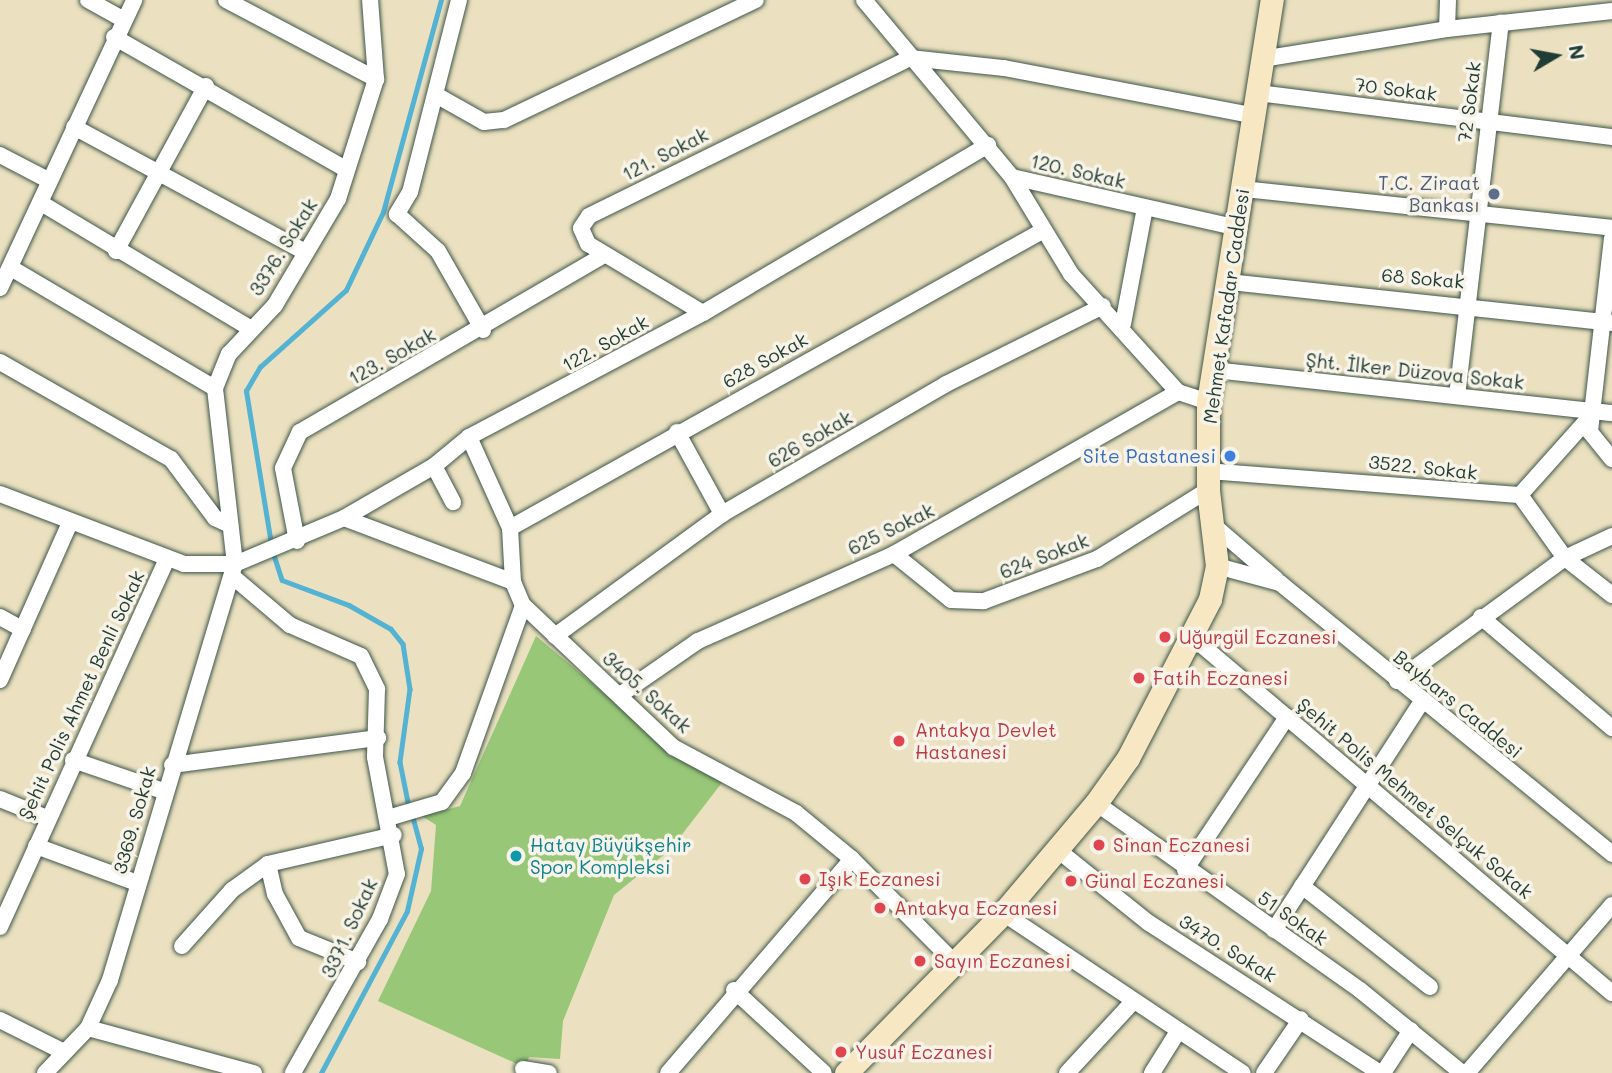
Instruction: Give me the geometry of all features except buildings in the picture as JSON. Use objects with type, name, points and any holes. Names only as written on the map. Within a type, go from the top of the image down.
[{"type":"main road","name":"Mehmet Kafadar Caddesi","points":[[846,1073],[1003,913],[1059,851],[1096,803],[1128,758],[1210,598],[1217,566],[1208,481],[1208,402],[1238,228],[1272,0]]},
{"type":"street","points":[[88,0],[124,20]]},
{"type":"street","points":[[0,288],[41,203],[114,37],[134,0]]},
{"type":"street","points":[[226,0],[376,79]]},
{"type":"street","name":"3376. Sokak","points":[[215,388],[248,327],[275,305],[338,199],[345,169],[369,107],[376,79],[370,0]]},
{"type":"street","points":[[459,0],[410,192],[397,214],[438,251],[483,330]]},
{"type":"street","points":[[436,95],[484,122],[505,120],[756,0]]},
{"type":"street","name":"120. Sokak","points":[[864,0],[909,58],[988,145],[1012,177],[1238,228]]},
{"type":"street","points":[[1447,29],[1448,0]]},
{"type":"street","points":[[1262,59],[1447,29],[1612,11]]},
{"type":"street","name":"72 Sokak","points":[[1457,396],[1501,23]]},
{"type":"street","points":[[114,37],[206,86],[345,169]]},
{"type":"street","points":[[909,58],[1004,68],[1255,116]]},
{"type":"street","name":"121. Sokak","points":[[703,313],[602,256],[581,228],[589,216],[909,58]]},
{"type":"street","points":[[117,251],[156,170],[206,86]]},
{"type":"street","name":"70 Sokak","points":[[1258,93],[1612,137]]},
{"type":"street","points":[[74,127],[305,253]]},
{"type":"street","name":"122. Sokak","points":[[234,570],[344,518],[435,466],[469,437],[703,313],[988,145]]},
{"type":"street","points":[[0,155],[50,181]]},
{"type":"street","points":[[1012,177],[1042,231],[1071,274],[1123,324],[1178,391],[1208,402]]},
{"type":"street","points":[[1243,189],[1478,209],[1612,228]]},
{"type":"street","points":[[41,203],[117,251],[248,327]]},
{"type":"street","points":[[1123,324],[1145,208]]},
{"type":"street","name":"628 Sokak","points":[[510,528],[677,432],[1042,231]]},
{"type":"street","points":[[1612,238],[1609,323],[1590,438],[1612,459]]},
{"type":"street","name":"123. Sokak","points":[[297,541],[283,468],[300,432],[483,330],[602,256]]},
{"type":"street","points":[[0,494],[167,558],[234,570],[215,388],[11,268]]},
{"type":"street","name":"68 Sokak","points":[[1228,282],[1469,304],[1609,323]]},
{"type":"street","name":"626 Sokak","points":[[555,636],[722,514],[946,384],[1103,306]]},
{"type":"street","points":[[0,362],[171,460],[215,518],[230,526]]},
{"type":"street","name":"Şht. İlker Düzova Sokak","points":[[1214,370],[1612,413]]},
{"type":"street","name":"625 Sokak","points":[[620,695],[698,641],[894,554],[1178,391]]},
{"type":"street","points":[[1595,411],[1520,495],[1565,558],[1612,595]]},
{"type":"street","points":[[677,432],[722,514]]},
{"type":"street","name":"3405. Sokak","points":[[469,437],[510,528],[513,582],[523,605],[673,747],[796,813],[852,859],[954,962]]},
{"type":"street","points":[[435,466],[453,502]]},
{"type":"street","name":"624 Sokak","points":[[894,554],[951,600],[984,601],[1097,559],[1208,481]]},
{"type":"street","name":"3522. Sokak","points":[[1208,481],[1520,495]]},
{"type":"street","points":[[344,518],[513,582]]},
{"type":"street","points":[[0,680],[70,523]]},
{"type":"street","name":"Baybars Caddesi","points":[[1212,524],[1421,703],[1612,854]]},
{"type":"street","points":[[1397,681],[1565,558],[1612,536]]},
{"type":"street","name":"Şehit Polis Ahmet Benli Sokak","points":[[0,927],[73,760],[167,558]]},
{"type":"street","name":"Baybars Caddesi","points":[[1217,566],[1280,583]]},
{"type":"street","name":"3371. Sokak","points":[[234,570],[290,625],[360,656],[377,689],[378,738],[388,818],[394,835],[397,874],[358,961],[293,1073]]},
{"type":"street","name":"3369. Sokak","points":[[45,1073],[88,1028],[110,980],[163,791],[234,570]]},
{"type":"street","points":[[388,818],[420,811],[442,802],[463,773],[523,605]]},
{"type":"street","points":[[0,617],[23,630]]},
{"type":"street","points":[[1481,617],[1612,729]]},
{"type":"street","name":"Şehit Polis Mehmet Selçuk Sokak","points":[[1191,636],[1287,717],[1368,779],[1564,954],[1612,993]]},
{"type":"street","points":[[1274,930],[1368,779],[1421,703]]},
{"type":"street","points":[[1185,870],[1287,717]]},
{"type":"street","points":[[172,765],[378,738]]},
{"type":"street","points":[[73,760],[163,791]]},
{"type":"street","points":[[0,799],[47,818]]},
{"type":"street","name":"51 Sokak","points":[[1096,803],[1185,870],[1274,930],[1411,1030],[1464,1073]]},
{"type":"street","points":[[182,946],[232,890],[268,864],[394,835]]},
{"type":"street","points":[[36,846],[137,883]]},
{"type":"street","name":"3470. Sokak","points":[[1059,851],[1149,923],[1301,1018],[1381,1073]]},
{"type":"street","points":[[668,1073],[734,990],[852,859]]},
{"type":"street","points":[[268,864],[275,894],[299,938],[358,961]]},
{"type":"street","points":[[1302,886],[1430,987]]},
{"type":"street","points":[[1464,1073],[1564,954],[1612,905]]},
{"type":"street","points":[[1003,913],[1131,1004],[1243,1073]]},
{"type":"street","points":[[734,990],[824,1073]]},
{"type":"street","points":[[1067,1073],[1131,1004]]},
{"type":"street","points":[[1264,1073],[1301,1018]]},
{"type":"street","points":[[0,1020],[64,1052]]},
{"type":"street","points":[[88,1028],[254,1073]]},
{"type":"street","points":[[1381,1073],[1411,1030]]},
{"type":"street","points":[[1152,1073],[1177,1033]]},
{"type":"street","points":[[523,1069],[550,1073]]},
{"type":"green space","points":[[536,636],[673,751],[724,780],[670,850],[614,895],[563,1021],[560,1059],[529,1057],[526,1068],[378,1001],[431,891],[436,825],[422,816],[460,806]]},
{"type":"waterway","points":[[271,544],[246,391],[260,367],[346,290],[383,212],[441,0]]},
{"type":"waterway","points":[[273,552],[282,580],[349,605],[391,629],[403,644],[410,689],[400,762],[409,807]]},
{"type":"waterway","points":[[321,1073],[407,911],[421,849],[412,815]]},
{"type":"place","name":"T.C. Ziraat Bankası","points":[[1494,194]]},
{"type":"place","name":"Site Pastanesi","points":[[1230,456]]},
{"type":"place","name":"Uğurgül Eczanesi","points":[[1165,637]]},
{"type":"place","name":"Fatih Eczanesi","points":[[1139,678]]},
{"type":"place","name":"Antakya Devlet Hastanesi","points":[[899,741]]},
{"type":"place","name":"Sinan Eczanesi","points":[[1099,845]]},
{"type":"place","name":"Hatay Büyükşehir Spor Kompleksi","points":[[516,856]]},
{"type":"place","name":"Işık Eczanesi","points":[[805,879]]},
{"type":"place","name":"Günal Eczanesi","points":[[1071,881]]},
{"type":"place","name":"Antakya Eczanesi","points":[[880,908]]},
{"type":"place","name":"Sayın Eczanesi","points":[[920,961]]},
{"type":"place","name":"Yusuf Eczanesi","points":[[841,1052]]}]
